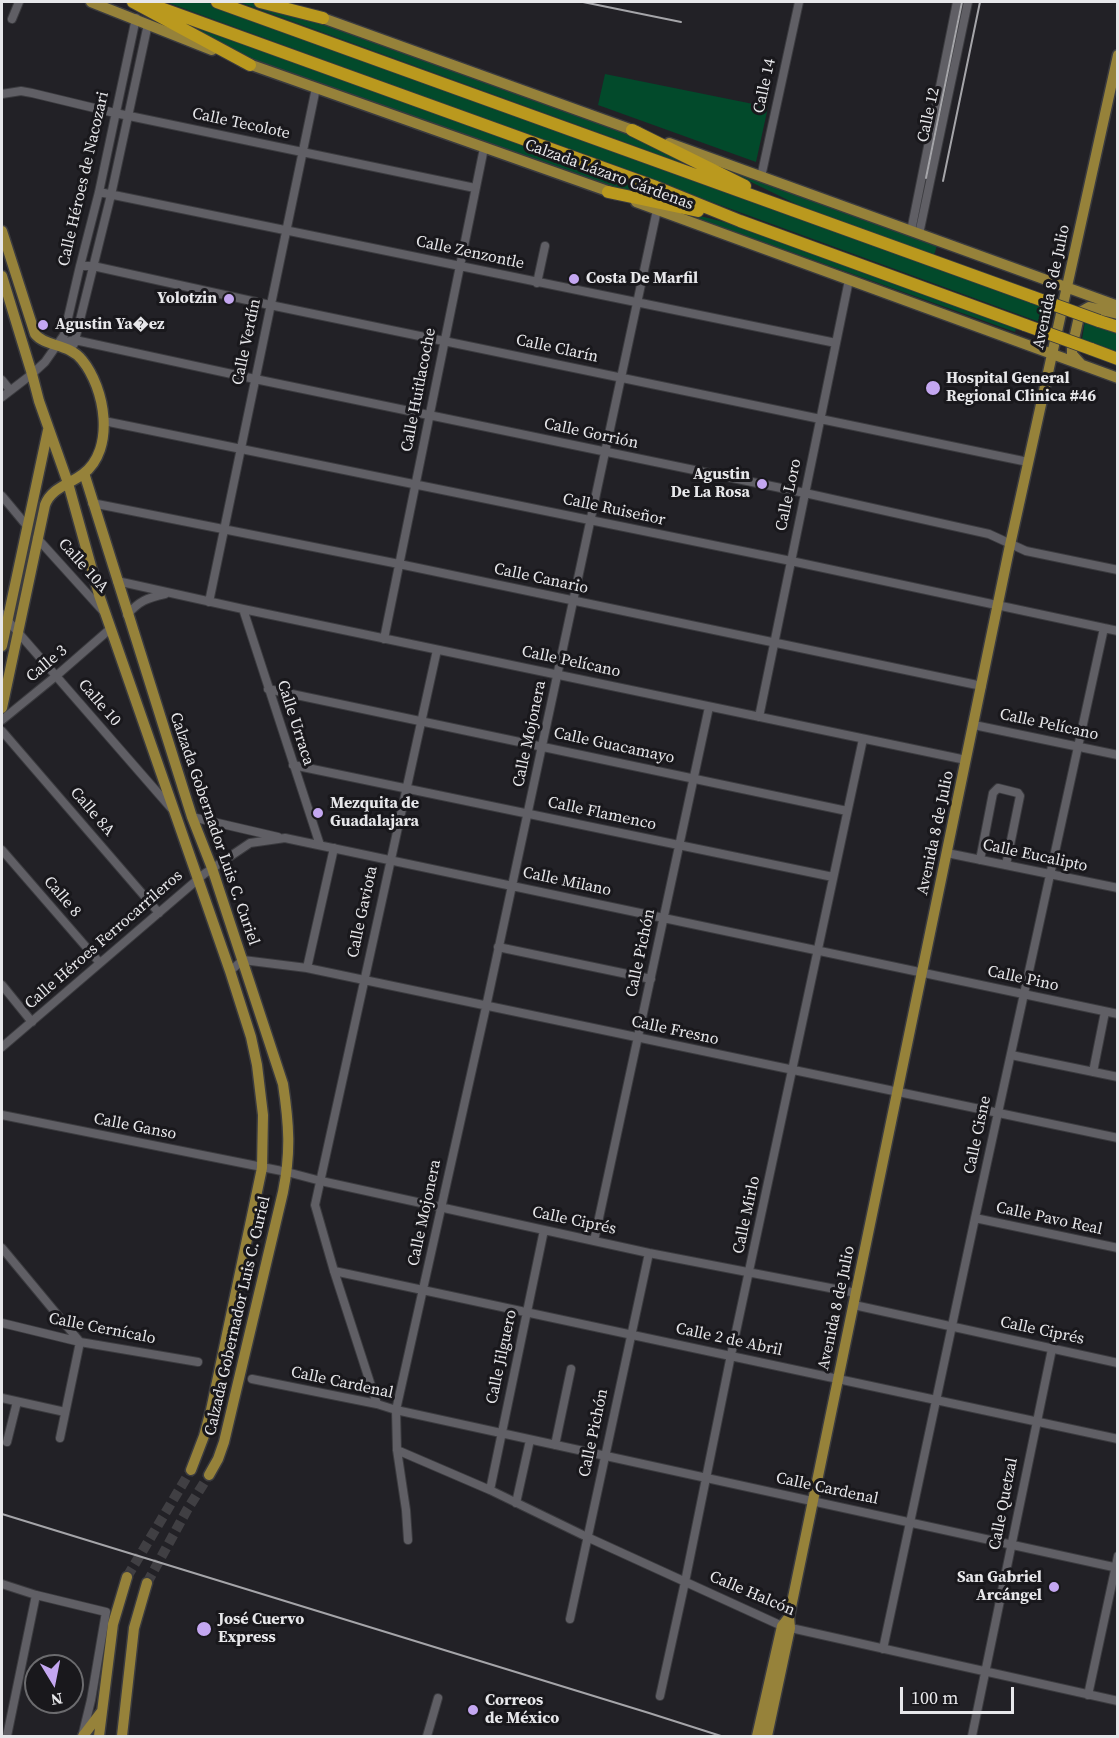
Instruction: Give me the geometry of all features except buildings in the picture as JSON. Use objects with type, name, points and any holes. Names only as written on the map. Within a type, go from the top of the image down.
[{"type":"highway","points":[[133,2],[250,65]]},
{"type":"highway","name":"Calzada Lázaro Cárdenas","points":[[144,2],[645,183],[740,221],[1118,359]]},
{"type":"highway","name":"Calzada Lázaro Cárdenas","points":[[217,2],[1118,327]]},
{"type":"highway","points":[[260,2],[323,18]]},
{"type":"highway","points":[[632,130],[797,212]]},
{"type":"highway","points":[[608,192],[740,221]]},
{"type":"main road","name":"Calzada Lázaro Cárdenas","points":[[91,2],[250,65],[608,192],[1118,378]]},
{"type":"main road","points":[[278,2],[306,6],[323,18],[1118,306]]},
{"type":"main road","name":"Avenida 8 de Julio","points":[[767,1737],[787,1624],[1010,545],[1118,55]]},
{"type":"main road","points":[[2,231],[33,332],[40,339],[57,344],[74,345],[96,384],[104,420],[96,459],[84,473],[54,492],[47,500],[2,708]]},
{"type":"main road","name":"Calzada Gobernador Luis C. Curiel","points":[[2,276],[48,430],[68,483],[105,614],[230,971],[257,1065],[263,1115],[262,1168],[211,1410],[191,1470]]},
{"type":"main road","points":[[1082,366],[1072,354],[1080,312],[1089,307],[1118,314]]},
{"type":"main road","points":[[2,646],[4,617],[48,430]]},
{"type":"main road","name":"Calzada Gobernador Luis C. Curiel","points":[[84,473],[192,817],[212,868],[283,1084],[288,1118],[290,1139],[287,1172],[224,1442],[218,1460],[209,1475]]},
{"type":"main road","points":[[99,1737],[113,1624],[127,1576]]},
{"type":"main road","points":[[122,1737],[134,1628],[147,1582]]},
{"type":"main road","name":"Avenida 8 de Julio","points":[[757,1737],[787,1624]]},
{"type":"main road","points":[[83,1737],[102,1710]]},
{"type":"street","points":[[12,19],[19,2]]},
{"type":"street","name":"Calle 14","points":[[761,177],[799,2]]},
{"type":"street","name":"Calle 12","points":[[915,233],[957,2]]},
{"type":"street","name":"Calle 12","points":[[915,233],[968,2]]},
{"type":"street","name":"Calle Héroes de Nacozari","points":[[2,397],[45,362],[64,335],[99,192],[136,18]]},
{"type":"street","name":"Calle Héroes de Nacozari","points":[[74,345],[111,195],[148,24]]},
{"type":"street","name":"Calle Verdín","points":[[209,602],[316,88]]},
{"type":"street","name":"Calle Tecolote","points":[[2,94],[21,91],[32,93],[115,114],[476,188]]},
{"type":"street","name":"Calle Huitlacoche","points":[[384,639],[484,148]]},
{"type":"street","name":"Calle Zenzontle","points":[[99,192],[836,343]]},
{"type":"street","name":"Calle Mojonera","points":[[408,1540],[405,1500],[397,1450],[396,1410],[486,1007],[657,210]]},
{"type":"street","points":[[537,283],[545,246]]},
{"type":"street","name":"Calle Clarín","points":[[80,266],[93,266],[270,305],[1028,462]]},
{"type":"street","name":"Calle Loro","points":[[759,717],[849,280]]},
{"type":"street","name":"Calle Gorrión","points":[[74,345],[255,379],[805,493],[989,534],[1026,550],[1118,570]]},
{"type":"street","points":[[2,380],[10,390]]},
{"type":"street","name":"Calle Ruiseñor","points":[[104,420],[791,561],[1118,631]]},
{"type":"street","points":[[2,496],[27,526]]},
{"type":"street","name":"Calle Canario","points":[[92,503],[399,564],[982,686]]},
{"type":"street","name":"Calle 10A","points":[[38,538],[105,614]]},
{"type":"street","name":"Calle Pelícano","points":[[117,581],[966,760]]},
{"type":"street","points":[[127,615],[144,599],[169,593]]},
{"type":"street","name":"Calle Urraca","points":[[243,609],[320,845]]},
{"type":"street","name":"Calle 10","points":[[4,617],[175,812]]},
{"type":"street","name":"Calle Cisne","points":[[883,1649],[1104,628]]},
{"type":"street","name":"Calle 3","points":[[2,720],[110,629]]},
{"type":"street","name":"Calle Gaviota","points":[[377,1404],[315,1205],[437,650]]},
{"type":"street","name":"Calle Guacamayo","points":[[268,689],[848,811]]},
{"type":"street","name":"Calle Pichón","points":[[594,1240],[709,707]]},
{"type":"street","name":"Calle Pelícano","points":[[974,725],[1118,755]]},
{"type":"street","name":"Calle 8A","points":[[2,731],[159,913]]},
{"type":"street","name":"Calle Mirlo","points":[[660,1696],[863,739]]},
{"type":"street","name":"Calle Flamenco","points":[[293,765],[834,877]]},
{"type":"street","points":[[980,860],[993,793],[998,788],[1020,796],[1006,865]]},
{"type":"street","points":[[192,817],[285,838]]},
{"type":"street","name":"Calle Milano","points":[[212,868],[250,843],[285,838],[922,974]]},
{"type":"street","points":[[307,968],[334,848]]},
{"type":"street","name":"Calle 8","points":[[2,850],[100,963]]},
{"type":"street","name":"Calle Eucalipto","points":[[947,853],[1118,888]]},
{"type":"street","name":"Calle Héroes Ferrocarrileros","points":[[2,1047],[212,868]]},
{"type":"street","points":[[498,947],[651,980]]},
{"type":"street","points":[[230,971],[243,960]]},
{"type":"street","name":"Calle Fresno","points":[[243,960],[307,968],[1118,1138]]},
{"type":"street","name":"Calle Pino","points":[[922,974],[1118,1014]]},
{"type":"street","points":[[2,985],[32,1022]]},
{"type":"street","points":[[1093,1072],[1105,1012]]},
{"type":"street","points":[[1011,1054],[1118,1077]]},
{"type":"street","name":"Calle Ganso","points":[[2,1115],[287,1172]]},
{"type":"street","name":"Calle Ciprés","points":[[287,1172],[649,1253],[856,1293]]},
{"type":"street","name":"Calle Pavo Real","points":[[975,1218],[1118,1248]]},
{"type":"street","name":"Calle Jilguero","points":[[490,1490],[544,1230]]},
{"type":"street","points":[[2,1248],[80,1342],[60,1438]]},
{"type":"street","name":"Calle Pichón","points":[[570,1619],[649,1253]]},
{"type":"street","name":"Calle 2 de Abril","points":[[334,1271],[1118,1439]]},
{"type":"street","name":"Calle Ciprés","points":[[854,1305],[1118,1363]]},
{"type":"street","name":"Calle Cernícalo","points":[[3,1322],[80,1342],[198,1362]]},
{"type":"street","name":"Calle Quetzal","points":[[972,1737],[1052,1349]]},
{"type":"street","points":[[555,1445],[571,1369]]},
{"type":"street","name":"Calle Cardenal","points":[[252,1379],[377,1404],[1116,1568]]},
{"type":"street","points":[[2,1398],[65,1412]]},
{"type":"street","points":[[8,1442],[17,1402]]},
{"type":"street","points":[[516,1503],[531,1440]]},
{"type":"street","name":"Calle Halcón","points":[[397,1450],[490,1490],[685,1582],[787,1624],[883,1649],[1118,1701]]},
{"type":"street","points":[[1088,1695],[1118,1556]]},
{"type":"street","points":[[2,1584],[106,1612],[92,1700],[83,1737]]},
{"type":"street","points":[[7,1737],[36,1595]]},
{"type":"street","points":[[428,1737],[438,1698]]},
{"type":"green space","points":[[166,2],[209,2],[1044,307],[1042,323]]},
{"type":"green space","points":[[239,2],[309,16],[635,135],[715,175]]},
{"type":"green space","points":[[176,17],[691,206],[611,188],[250,61]]},
{"type":"green space","points":[[605,74],[768,107],[756,162],[598,105]]},
{"type":"green space","points":[[700,157],[937,246],[934,255],[798,205]]},
{"type":"green space","points":[[671,209],[745,227],[1017,326],[1015,332]]},
{"type":"green space","points":[[1085,321],[1117,333],[1117,352],[1082,339]]},
{"type":"tunnel","points":[[127,1577],[191,1470]]},
{"type":"tunnel","points":[[147,1583],[209,1475]]},
{"type":"railway","points":[[583,2],[681,22]]},
{"type":"railway","points":[[926,178],[962,2]]},
{"type":"railway","points":[[943,181],[980,2]]},
{"type":"railway","points":[[2,1514],[721,1736]]},
{"type":"place","name":"Costa De Marfil","points":[[574,279]]},
{"type":"place","name":"Yolotzin","points":[[229,299]]},
{"type":"place","name":"Agustin Ya�ez","points":[[43,325]]},
{"type":"place","name":"Hospital General Regional Clinica #46","points":[[933,388]]},
{"type":"place","name":"Agustin De La Rosa","points":[[762,484]]},
{"type":"place","name":"Mezquita de Guadalajara","points":[[318,813]]},
{"type":"place","name":"San Gabriel Arcángel","points":[[1054,1587]]},
{"type":"place","name":"José Cuervo Express","points":[[204,1629]]},
{"type":"place","name":"Correos de México","points":[[473,1710]]}]
